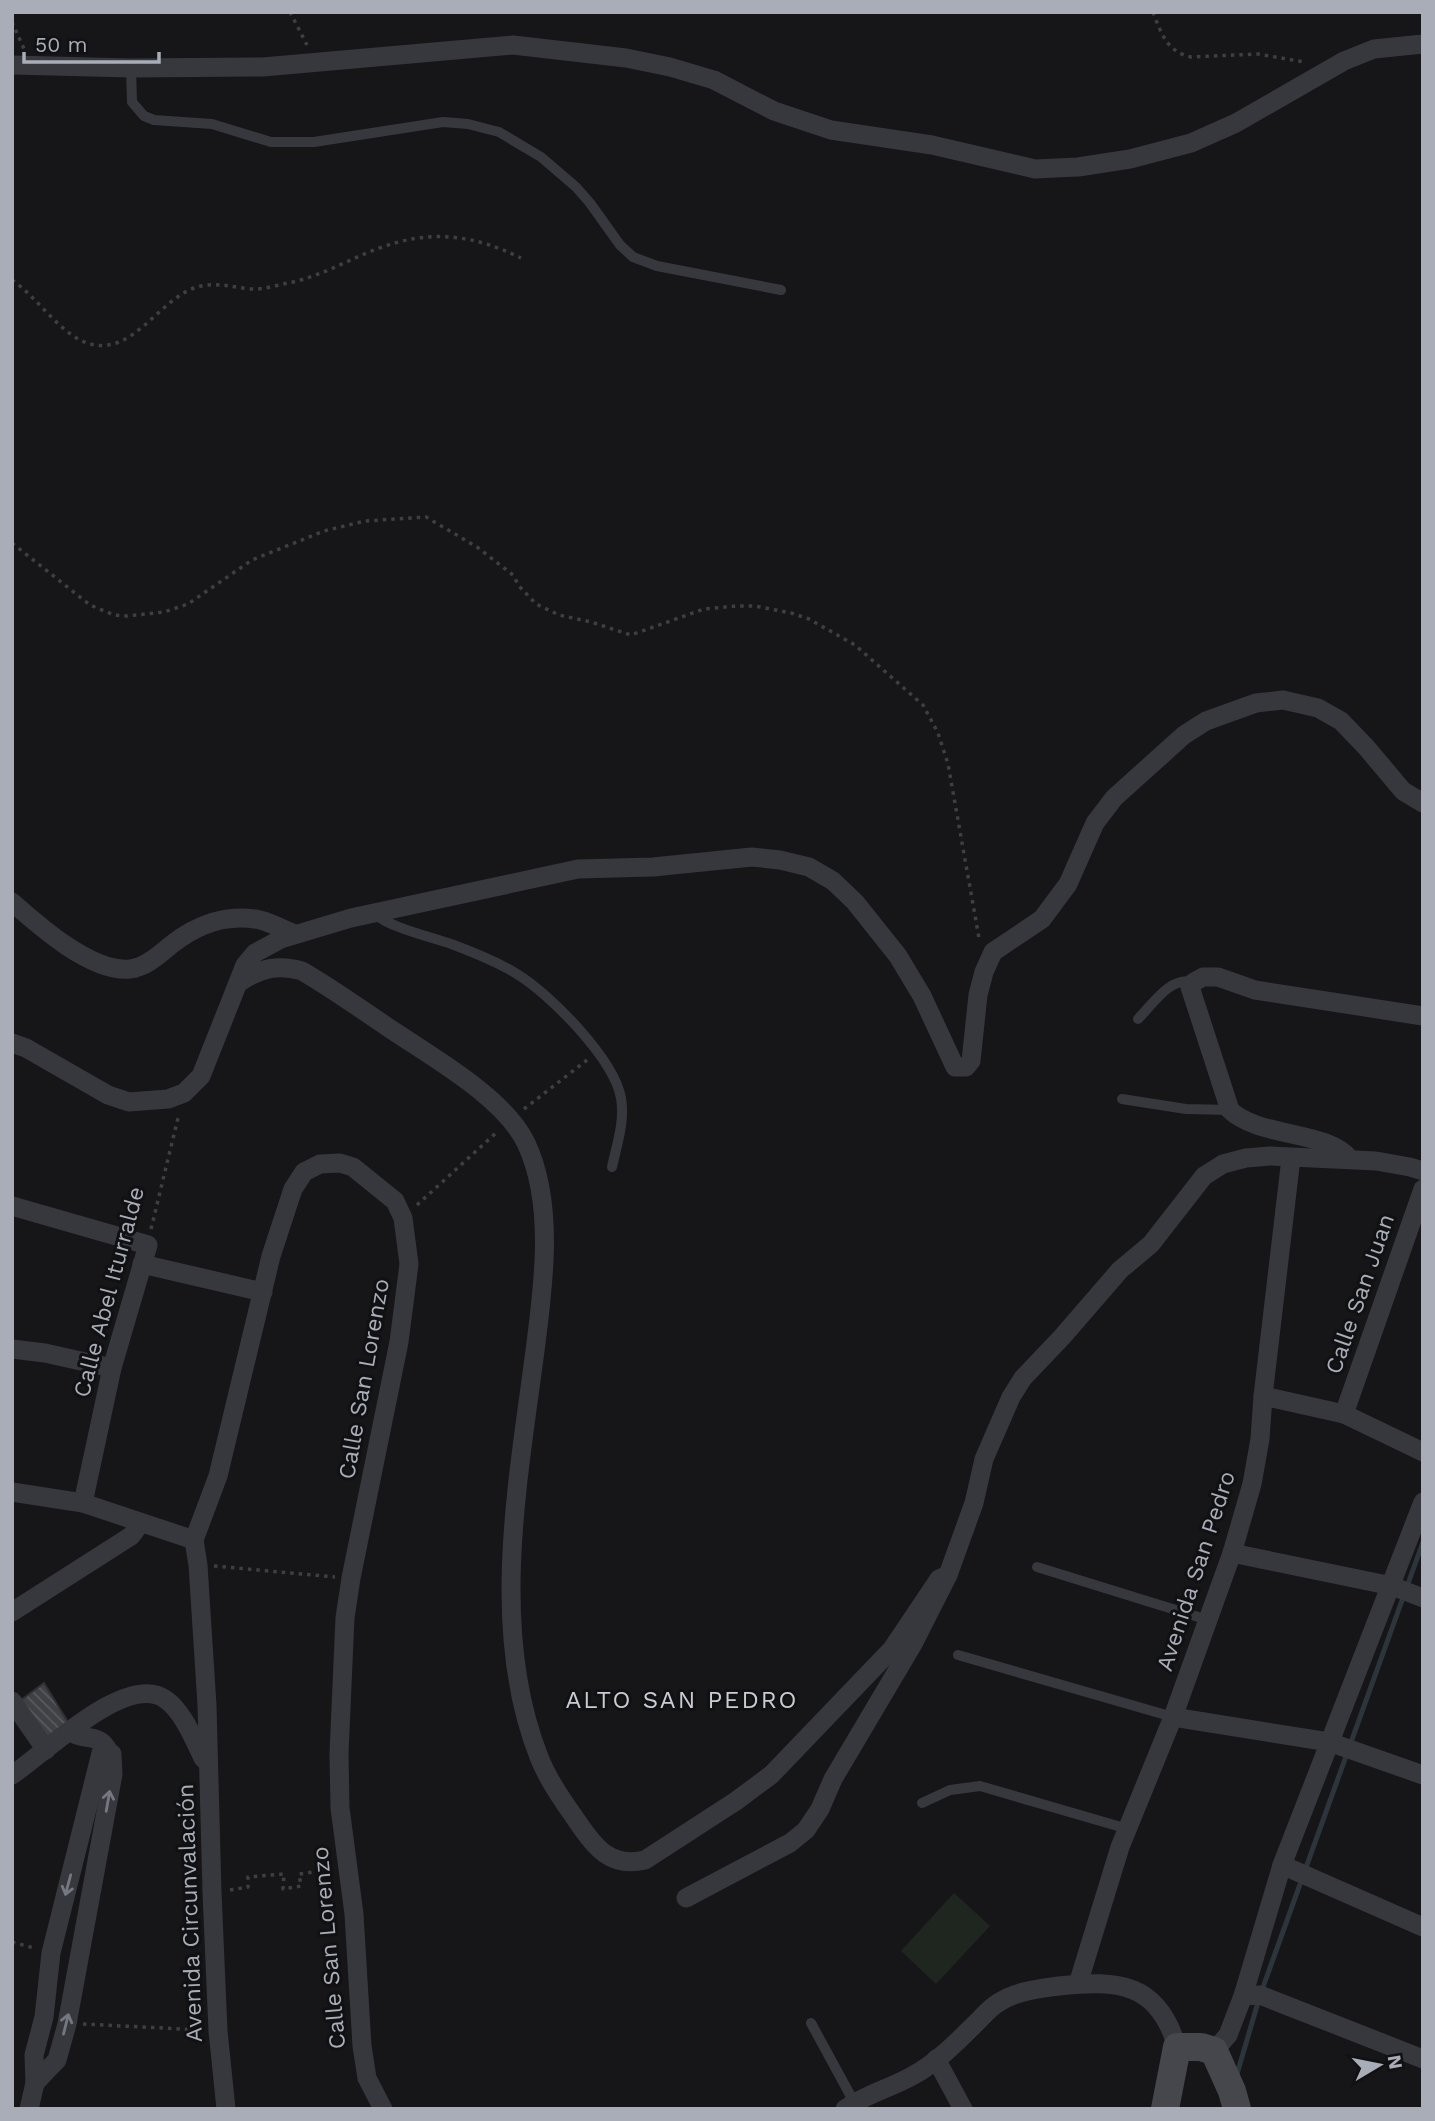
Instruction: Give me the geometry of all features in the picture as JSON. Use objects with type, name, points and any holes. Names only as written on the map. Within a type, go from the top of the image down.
[{"type":"main road","points":[[1165,2109],[1177,2047],[1201,2047],[1214,2051],[1237,2109]]},
{"type":"street","points":[[20,65],[263,67],[513,45],[626,58],[670,67],[714,80],[774,111],[831,130],[932,145],[1035,169],[1077,167],[1130,159],[1191,143],[1236,123],[1329,69],[1374,49],[1423,44]]},
{"type":"street","points":[[12,1043],[26,1048],[108,1096],[129,1102],[168,1099],[184,1093],[201,1076],[245,965],[255,953],[295,934],[579,869],[653,867],[752,857],[809,867],[840,888],[884,937],[922,996],[955,1067],[966,1067],[971,1061],[978,995],[993,952],[1042,919],[1068,884],[1095,823],[1114,797],[1184,735],[1206,721],[1227,711],[1256,703],[1283,700],[1318,708],[1341,721],[1403,791],[1423,803]]},
{"type":"street","points":[[12,902],[47,933],[104,967],[131,969],[149,962],[189,931],[227,918],[261,920],[295,934]]},
{"type":"street","points":[[240,982],[253,972],[272,968],[288,967],[302,971],[448,1068],[506,1114],[526,1142],[540,1186],[544,1278],[515,1502],[512,1565],[514,1651],[523,1705],[539,1757],[554,1787],[580,1826],[603,1853],[619,1862],[646,1860],[771,1775],[892,1649],[939,1579],[948,1575]]},
{"type":"street","points":[[1351,1160],[1337,1148],[1239,1119],[1230,1110],[1190,987],[1203,977],[1218,977],[1255,989],[1423,1016]]},
{"type":"street","points":[[686,1898],[790,1843],[806,1830],[913,1644],[948,1575],[974,1503],[984,1459],[1011,1397],[1023,1378],[1120,1270],[1151,1244],[1204,1176],[1223,1164],[1270,1156],[1387,1163],[1423,1171]]},
{"type":"street","name":"Avenida San Pedro","points":[[1078,1984],[1120,1847],[1173,1717],[1232,1553],[1252,1484],[1260,1438],[1291,1158]]},
{"type":"street","name":"Calle San Lorenzo","points":[[209,1764],[198,1564],[194,1539],[218,1476],[271,1256],[293,1189],[304,1172],[320,1164],[340,1163],[353,1167],[395,1201],[402,1218],[409,1265],[400,1342],[345,1618],[338,1753],[340,1808],[354,1914],[362,2046],[367,2078],[383,2109]]},
{"type":"street","name":"Calle San Juan","points":[[1344,1414],[1423,1189]]},
{"type":"street","points":[[12,1206],[148,1245]]},
{"type":"street","name":"Calle Abel Iturralde","points":[[83,1503],[112,1368],[148,1245]]},
{"type":"street","points":[[142,1264],[263,1292]]},
{"type":"street","points":[[12,1349],[46,1353],[112,1368]]},
{"type":"street","points":[[1263,1396],[1344,1414],[1423,1452]]},
{"type":"street","points":[[12,1492],[83,1503],[194,1539]]},
{"type":"street","points":[[1214,2051],[1228,2035],[1243,1996],[1282,1865],[1423,1502]]},
{"type":"street","points":[[12,1612],[131,1536],[141,1524]]},
{"type":"street","points":[[1232,1553],[1392,1586],[1423,1598]]},
{"type":"street","name":"Avenida Circunvalación","points":[[12,1775],[98,1710],[140,1693],[164,1698],[174,1708],[203,1759],[209,1764],[218,2031],[226,2109]]},
{"type":"street","points":[[12,1701],[46,1750]]},
{"type":"street","points":[[1173,1717],[1329,1742],[1423,1775]]},
{"type":"street","points":[[35,2082],[57,2060],[67,2024],[113,1774],[112,1754],[106,1751],[104,1744],[99,1740],[80,1738],[70,1732]]},
{"type":"street","points":[[29,2109],[35,2082],[34,2055],[44,2017],[51,1953],[101,1753],[106,1751]]},
{"type":"street","points":[[1282,1865],[1423,1927]]},
{"type":"street","points":[[849,2106],[913,2076],[936,2059],[996,2004],[1018,1992],[1078,1984],[1114,1984],[1137,1990],[1161,2011],[1171,2025],[1177,2047]]},
{"type":"street","points":[[1243,1996],[1260,1995],[1423,2059]]},
{"type":"street","points":[[936,2059],[962,2109]]},
{"type":"lane","points":[[131,68],[132,102],[144,116],[155,120],[212,124],[271,142],[314,142],[443,122],[468,124],[499,132],[541,157],[576,187],[620,245],[633,257],[657,266],[781,290]]},
{"type":"lane","points":[[374,914],[386,922],[455,946],[516,973],[562,1012],[608,1066],[619,1088],[622,1116],[612,1167]]},
{"type":"lane","points":[[1138,1018],[1175,982],[1194,982]]},
{"type":"lane","points":[[1122,1099],[1186,1109],[1230,1110]]},
{"type":"lane","points":[[1037,1567],[1208,1620]]},
{"type":"lane","points":[[958,1655],[1173,1717]]},
{"type":"lane","points":[[922,1803],[950,1790],[980,1786],[1128,1829]]},
{"type":"lane","points":[[811,2023],[849,2106]]},
{"type":"path","points":[[290,12],[316,62]]},
{"type":"path","points":[[1153,12],[1167,43],[1184,56],[1258,54],[1279,56],[1329,69]]},
{"type":"path","points":[[12,22],[20,65]]},
{"type":"path","points":[[12,280],[78,340],[106,345],[124,340],[176,296],[196,287],[223,283],[253,289],[291,283],[316,276],[377,248],[397,242],[460,236],[494,244],[521,258]]},
{"type":"path","points":[[12,543],[90,605],[114,615],[127,617],[164,612],[188,604],[252,560],[324,531],[385,518],[426,517],[477,547],[513,575],[519,586],[536,604],[559,615],[631,635],[704,609],[736,606],[767,609],[809,619],[855,645],[923,705],[938,733],[947,764],[979,937],[993,952]]},
{"type":"path","name":"Calle Abel Iturralde","points":[[148,1245],[184,1093]]},
{"type":"path","points":[[198,1564],[351,1578]]},
{"type":"path","points":[[212,1892],[248,1887],[248,1877],[284,1874],[283,1889],[301,1886],[299,1874],[320,1871],[324,1885],[348,1882]]},
{"type":"path","points":[[67,2024],[218,2031]]},
{"type":"shaded area","points":[[954,1893],[990,1926],[936,1984],[901,1951]]},
{"type":"building","points":[[44,1683],[71,1727],[44,1747],[17,1703]]},
{"type":"waterway","points":[[1262,1990],[1423,1542]]},
{"type":"waterway","points":[[1237,2074],[1259,1999]]},
{"type":"district","name":"ALTO SAN PEDRO","points":[[682,1700]]}]
